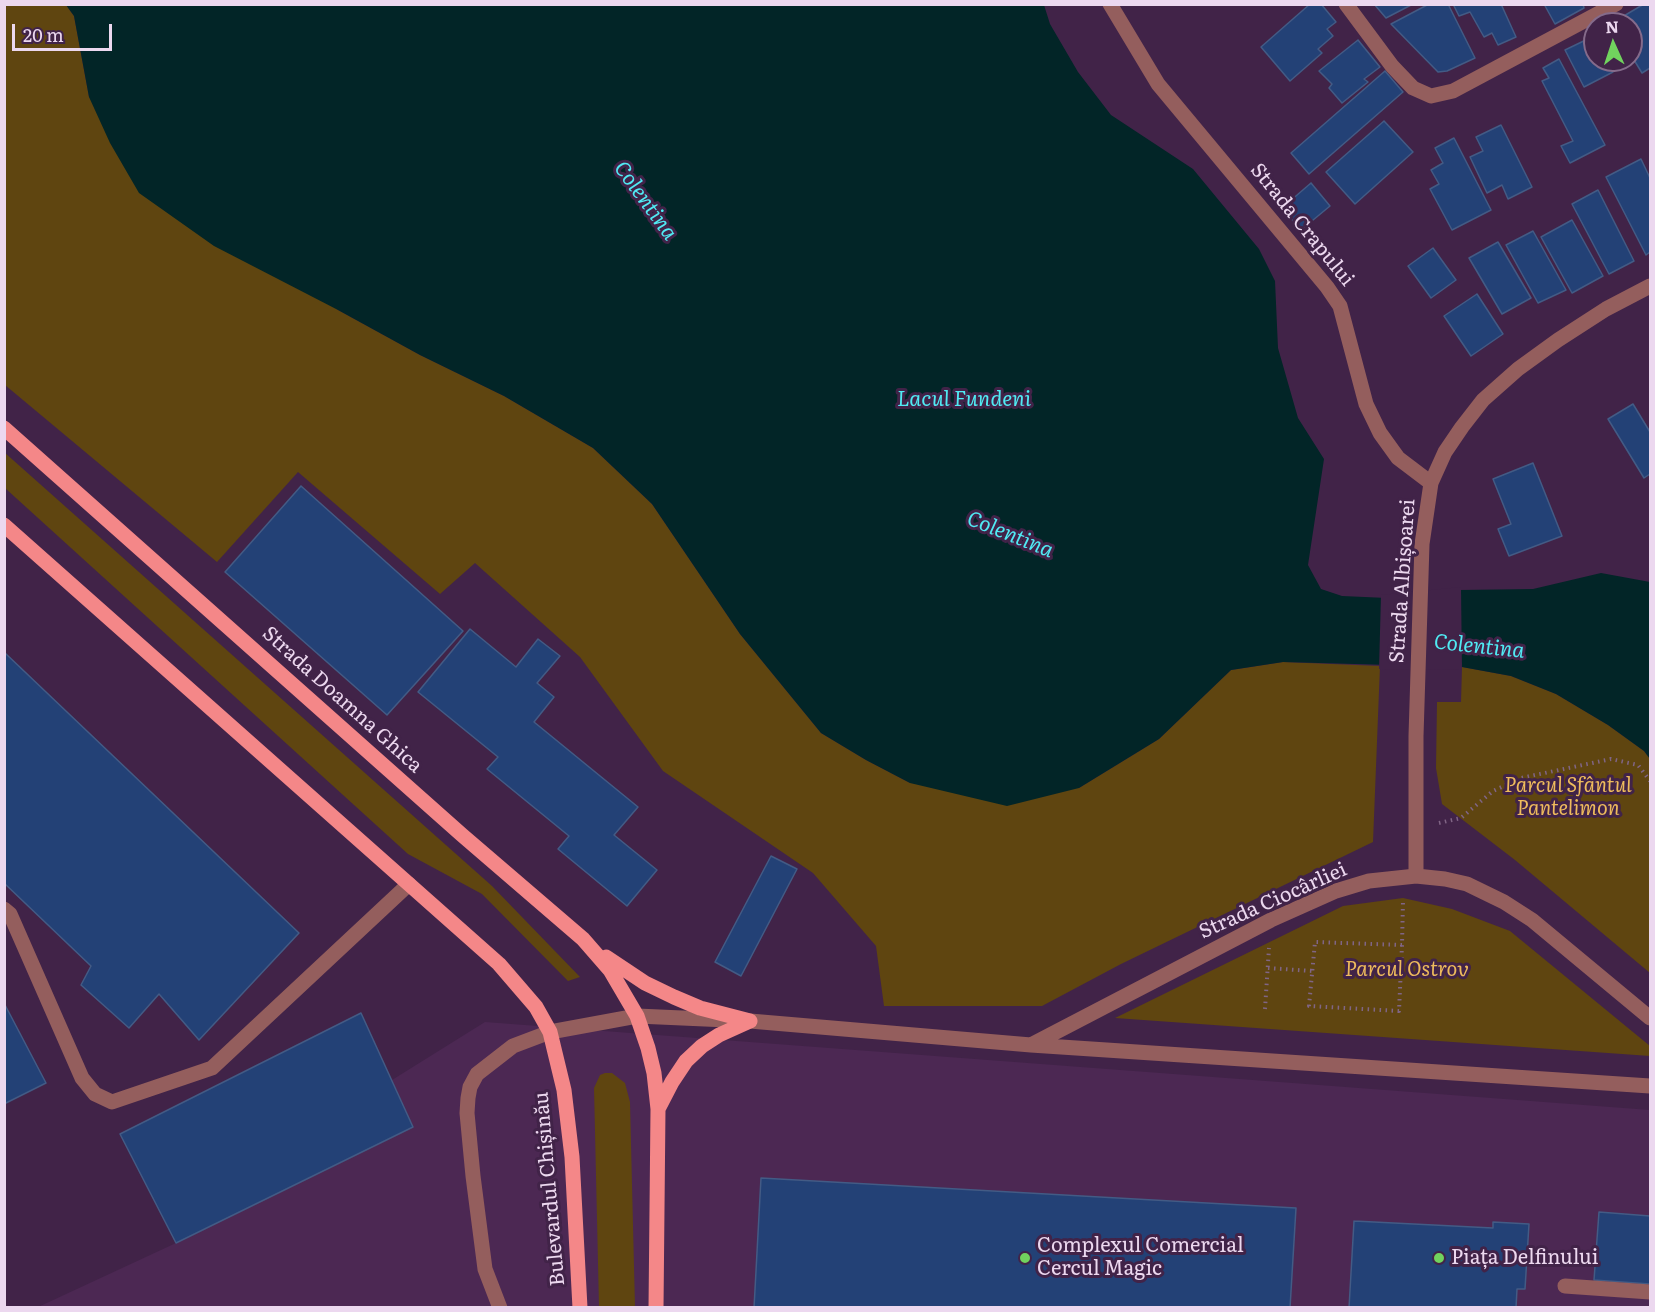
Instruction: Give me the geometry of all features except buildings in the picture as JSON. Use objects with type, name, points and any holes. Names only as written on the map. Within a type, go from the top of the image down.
[{"type":"main road","name":"Strada Doamna Ghica","points":[[4,428],[453,827],[583,939],[610,970],[637,1016]]},
{"type":"main road","points":[[4,525],[499,964],[524,991],[550,1032]]},
{"type":"main road","points":[[583,939],[612,962],[645,983],[700,1008],[750,1021]]},
{"type":"main road","points":[[637,1016],[648,1048],[658,1109],[656,1308]]},
{"type":"main road","points":[[658,1109],[682,1068],[702,1046],[719,1035],[750,1021]]},
{"type":"main road","name":"Bulevardul Chișinău","points":[[550,1032],[560,1068],[569,1128],[580,1308]]},
{"type":"street","name":"Strada Crapului","points":[[1110,4],[1158,84],[1327,287],[1340,306],[1366,404],[1380,433],[1398,458],[1431,483]]},
{"type":"street","points":[[1346,4],[1392,66],[1413,88],[1431,96],[1453,91],[1616,4]]},
{"type":"street","name":"Strada Albișoarei","points":[[1410,876],[1416,828],[1416,736],[1422,544],[1431,483],[1445,452],[1469,418],[1518,369],[1606,309],[1650,286]]},
{"type":"street","name":"Strada Ciocârliei","points":[[1031,1045],[1271,920],[1336,891],[1369,881],[1410,876],[1445,879],[1467,884],[1504,902],[1532,920],[1650,1018]]},
{"type":"street","points":[[4,909],[10,914],[82,1078],[95,1094],[112,1102],[212,1068],[409,884]]},
{"type":"street","points":[[500,1308],[485,1269],[472,1166],[467,1113],[468,1098],[470,1087],[477,1074],[513,1046],[550,1032],[637,1016],[750,1021],[1031,1045],[1650,1086]]},
{"type":"street","points":[[1565,1286],[1650,1292]]},
{"type":"path","points":[[1416,828],[1461,818],[1492,791],[1521,778],[1611,759],[1638,765],[1650,781]]},
{"type":"path","points":[[1402,945],[1315,942],[1309,1006],[1399,1011],[1402,945],[1410,876]]},
{"type":"path","points":[[1265,1009],[1271,920]]},
{"type":"path","points":[[1268,968],[1312,971]]},
{"type":"shaded area","name":"Piața Delfinului","points":[[485,1022],[1650,1110],[1650,1307],[36,1308],[176,1243],[413,1127],[392,1080]]},
{"type":"green space","points":[[4,5],[66,5],[74,16],[89,97],[338,310],[420,355],[504,396],[593,448],[652,504],[740,634],[821,733],[910,783],[1079,788],[1159,739],[1231,670],[1283,662],[1380,666],[1373,842],[1121,964],[1042,1006],[884,1006],[876,946],[813,873],[663,771],[580,657],[475,563],[440,594],[298,472],[217,562],[5,385]]},
{"type":"green space","points":[[4,452],[492,886],[580,977],[568,981],[482,894],[408,854],[5,488]]},
{"type":"green space","name":"Parcul Sfântul Pantelimon","points":[[1462,667],[1511,676],[1556,694],[1608,725],[1644,751],[1650,759],[1650,973],[1515,860],[1442,804],[1436,768],[1437,702],[1461,702]]},
{"type":"green space","name":"Parcul Ostrov","points":[[1403,898],[1452,909],[1510,931],[1650,1046],[1650,1056],[1115,1018],[1343,906]]},
{"type":"green space","points":[[612,1073],[625,1083],[630,1102],[635,1307],[599,1307],[594,1088],[600,1075]]},
{"type":"water","name":"Lacul Fundeni","points":[[66,5],[1044,5],[1050,24],[1078,72],[1111,115],[1193,169],[1259,249],[1275,281],[1278,348],[1298,418],[1324,459],[1308,565],[1321,589],[1342,596],[1387,598],[1460,590],[1533,589],[1601,573],[1650,582],[1650,759],[1644,751],[1608,725],[1556,694],[1511,676],[1462,667],[1283,662],[1231,670],[1159,739],[1079,788],[1007,806],[910,783],[821,733],[740,634],[652,504],[593,448],[504,396],[420,355],[214,246],[139,193],[110,143],[89,97],[74,16]]},
{"type":"pier","points":[[1461,587],[1462,670],[1379,669],[1381,595]]},
{"type":"place","name":"Complexul Comercial Cercul Magic","points":[[1025,1258]]},
{"type":"place","name":"Piața Delfinului","points":[[1439,1258]]},
{"type":"water label","name":"Colentina","points":[[645,201]]},
{"type":"water label","name":"Colentina","points":[[1010,535]]},
{"type":"water label","name":"Colentina","points":[[1479,647]]}]
